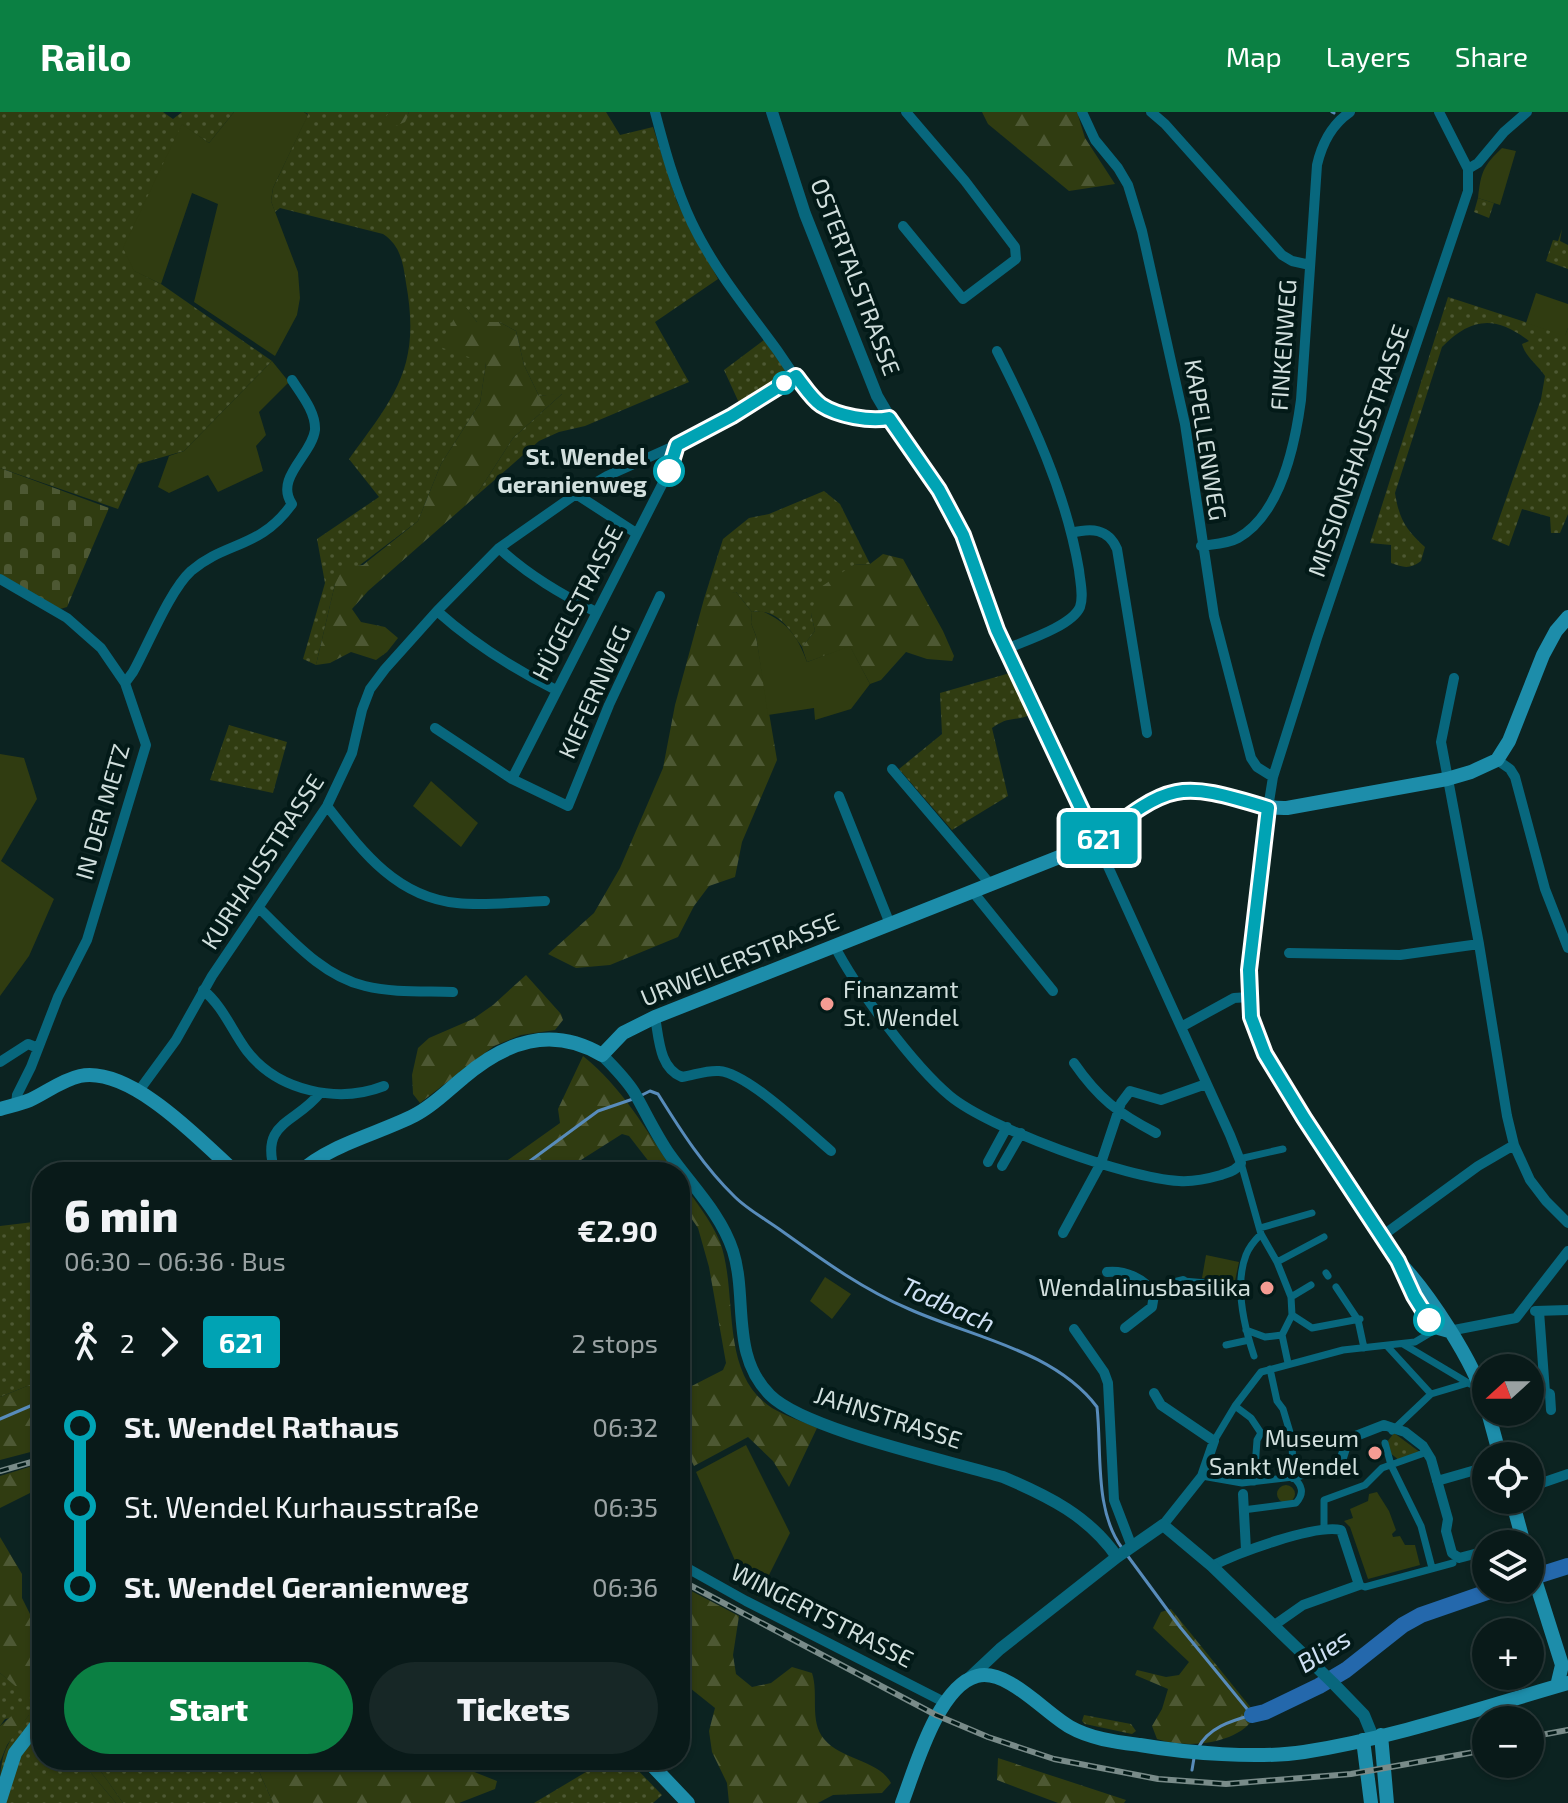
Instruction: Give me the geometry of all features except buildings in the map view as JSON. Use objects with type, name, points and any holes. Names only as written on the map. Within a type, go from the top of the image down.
[{"type":"main road","points":[[1472,1375],[1449,1331],[1435,1327],[1414,1296],[1398,1261],[1304,1118],[1255,1032],[1249,997],[1251,953],[1268,808],[1306,805],[1447,779],[1479,770],[1497,760],[1509,741],[1543,655],[1568,617]]},
{"type":"main road","name":"URWEILERSTRASSE","points":[[602,1055],[623,1033],[655,1017],[991,885],[1096,840],[1143,804],[1178,791],[1195,789],[1217,792],[1268,808]]},
{"type":"main road","points":[[312,1162],[419,1113],[481,1063],[523,1043],[568,1040],[602,1055]]},
{"type":"main road","points":[[0,1109],[84,1075],[107,1078],[138,1092],[168,1113],[224,1162]]},
{"type":"main road","points":[[902,1803],[931,1725],[967,1680],[978,1676],[990,1675],[1011,1685],[1070,1727],[1087,1734],[1143,1746],[1263,1754],[1301,1752],[1373,1737],[1562,1685],[1562,1665],[1542,1602]]},
{"type":"main road","points":[[1546,1615],[1568,1659]]},
{"type":"main road","points":[[0,1800],[15,1753],[32,1731]]},
{"type":"main road","points":[[1371,1803],[1373,1737]]},
{"type":"main road","points":[[1373,1737],[1387,1803]]},
{"type":"main road","points":[[657,1770],[688,1803]]},
{"type":"street","points":[[655,112],[678,191],[693,224],[713,261],[796,376],[813,398],[831,410],[870,419],[889,418]]},
{"type":"street","name":"OSTERTALSTRASSE","points":[[772,112],[822,261],[864,364],[889,418],[951,510],[963,535],[987,606],[1096,840]]},
{"type":"street","points":[[903,226],[963,299],[1016,259],[1015,247],[965,181],[906,112]]},
{"type":"street","name":"KAPELLENWEG","points":[[1082,112],[1095,140],[1128,185],[1142,231],[1185,424],[1201,546],[1220,642],[1247,747],[1257,767],[1273,777]]},
{"type":"street","points":[[1151,112],[1282,255],[1310,265]]},
{"type":"street","name":"FINKENWEG","points":[[1201,546],[1235,539],[1258,522],[1286,469],[1301,400],[1319,152],[1332,128],[1350,112]]},
{"type":"street","points":[[1439,112],[1468,169],[1478,163],[1504,132],[1527,112]]},
{"type":"street","name":"MISSIONSHAUSSTRASSE","points":[[1268,808],[1273,777],[1317,638],[1468,191],[1468,169]]},
{"type":"street","points":[[997,351],[1047,459],[1071,533],[1080,578],[1080,606],[1068,620],[1006,649]]},
{"type":"street","name":"KURHAUSSTRASSE","points":[[138,1092],[176,1040],[203,990],[327,806],[352,753],[370,689],[437,611],[499,548],[576,494],[732,416],[796,376]]},
{"type":"street","points":[[125,683],[180,582],[210,559],[256,539],[282,519],[292,504],[288,498],[289,478],[312,440],[315,427],[310,409],[292,380]]},
{"type":"street","name":"HÜGELSTRASSE","points":[[512,779],[669,471],[677,445]]},
{"type":"street","points":[[576,494],[636,533]]},
{"type":"street","points":[[1071,533],[1095,529],[1111,537],[1117,549],[1147,733]]},
{"type":"street","points":[[499,548],[557,592],[596,612]]},
{"type":"street","name":"IN DER METZ","points":[[0,579],[77,624],[101,648],[125,683],[144,734],[144,757],[87,940],[58,997],[17,1095],[16,1105]]},
{"type":"street","name":"KIEFERNWEG","points":[[512,779],[568,806],[609,705],[660,596]]},
{"type":"street","points":[[437,611],[513,669],[556,690]]},
{"type":"street","points":[[1454,678],[1441,742],[1479,944],[1497,1066],[1514,1145],[1534,1188],[1568,1223]]},
{"type":"street","points":[[435,728],[512,779]]},
{"type":"street","points":[[1497,760],[1515,777],[1545,889],[1568,948]]},
{"type":"street","points":[[892,769],[991,885]]},
{"type":"street","points":[[839,796],[890,924]]},
{"type":"street","points":[[327,806],[364,854],[408,889],[461,903],[545,901]]},
{"type":"street","points":[[1096,840],[1240,1161],[1260,1231],[1291,1297],[1292,1315],[1282,1335],[1288,1363]]},
{"type":"street","points":[[973,892],[1053,991]]},
{"type":"street","points":[[260,909],[308,954],[361,986],[453,992]]},
{"type":"street","points":[[1289,953],[1400,955],[1479,944]]},
{"type":"street","points":[[834,945],[868,999],[935,1082],[962,1104],[1021,1133],[1146,1176],[1196,1181],[1236,1170],[1240,1161]]},
{"type":"street","points":[[203,990],[214,1000],[247,1051],[261,1066],[293,1085],[320,1093],[361,1094],[384,1086]]},
{"type":"street","points":[[1181,1027],[1234,998],[1249,997]]},
{"type":"street","points":[[655,1017],[667,1066],[676,1074],[682,1077],[723,1071],[736,1076],[753,1086],[831,1151]]},
{"type":"street","points":[[0,1062],[24,1046],[38,1048]]},
{"type":"street","name":"JAHNSTRASSE","points":[[602,1055],[633,1091],[675,1162]]},
{"type":"street","points":[[1074,1063],[1118,1113],[1156,1133]]},
{"type":"street","points":[[1063,1233],[1101,1163],[1118,1113],[1130,1091],[1161,1100],[1206,1084]]},
{"type":"street","points":[[273,1162],[270,1147],[273,1136],[281,1125],[320,1093]]},
{"type":"street","points":[[988,1162],[1007,1127]]},
{"type":"street","points":[[1002,1166],[1021,1133]]},
{"type":"street","points":[[1382,1236],[1478,1166],[1514,1145]]},
{"type":"street","points":[[1240,1161],[1283,1149]]},
{"type":"street","name":"JAHNSTRASSE","points":[[690,1183],[725,1231],[738,1273],[744,1346],[750,1366],[771,1396],[787,1407],[838,1428],[1027,1487],[1091,1524],[1124,1552]]},
{"type":"street","points":[[1254,1356],[1246,1330],[1242,1286],[1248,1250],[1260,1231],[1312,1213]]},
{"type":"street","points":[[1277,1262],[1324,1237]]},
{"type":"street","points":[[1449,1331],[1510,1320],[1526,1305],[1568,1251]]},
{"type":"street","points":[[1107,1272],[1125,1272],[1151,1289],[1152,1307],[1125,1328]]},
{"type":"street","points":[[1151,1289],[1183,1281],[1242,1286]]},
{"type":"street","points":[[1291,1297],[1311,1285]]},
{"type":"street","points":[[1336,1287],[1359,1320],[1364,1348]]},
{"type":"street","points":[[1526,1305],[1539,1311],[1568,1310]]},
{"type":"street","points":[[1539,1311],[1545,1392],[1550,1394],[1551,1410]]},
{"type":"street","points":[[1292,1315],[1312,1328],[1359,1320]]},
{"type":"street","points":[[1472,1367],[1466,1344],[1473,1328]]},
{"type":"street","points":[[1074,1329],[1104,1372],[1108,1383],[1114,1500],[1124,1552]]},
{"type":"street","points":[[1246,1330],[1265,1337],[1282,1335]]},
{"type":"street","points":[[967,1680],[1000,1649],[1163,1525],[1202,1476],[1214,1441],[1235,1406],[1267,1369],[1364,1348],[1415,1342],[1430,1333]]},
{"type":"street","points":[[1226,1345],[1249,1340]]},
{"type":"street","points":[[1403,1344],[1472,1381]]},
{"type":"street","points":[[1387,1346],[1431,1394]]},
{"type":"street","points":[[1243,1510],[1296,1503],[1302,1492],[1301,1484],[1293,1477],[1290,1433],[1267,1369]]},
{"type":"street","points":[[1393,1430],[1431,1394],[1472,1384]]},
{"type":"street","points":[[1154,1393],[1161,1405],[1214,1441]]},
{"type":"street","points":[[1235,1406],[1251,1418],[1261,1433]]},
{"type":"street","points":[[1202,1476],[1243,1488],[1254,1482],[1293,1477],[1341,1461],[1348,1439],[1384,1425],[1418,1441],[1427,1452],[1448,1519],[1446,1531],[1452,1558]]},
{"type":"street","points":[[1261,1433],[1290,1433]]},
{"type":"street","points":[[1254,1482],[1257,1440],[1261,1433]]},
{"type":"street","points":[[1385,1443],[1391,1465],[1421,1526],[1432,1568]]},
{"type":"street","points":[[1324,1530],[1324,1500],[1365,1485],[1382,1468],[1427,1452]]},
{"type":"street","points":[[1437,1481],[1472,1471]]},
{"type":"street","points":[[1544,1482],[1568,1474]]},
{"type":"street","points":[[1243,1488],[1246,1550]]},
{"type":"street","points":[[1163,1525],[1212,1566],[1329,1679],[1364,1715],[1373,1737]]},
{"type":"street","points":[[1212,1566],[1246,1550],[1324,1530],[1341,1530],[1359,1585]]},
{"type":"street","points":[[1273,1626],[1303,1605],[1359,1585],[1365,1587],[1432,1568],[1452,1558],[1472,1555]]},
{"type":"street","name":"WINGERTSTRASSE","points":[[690,1570],[946,1703]]},
{"type":"street","points":[[990,1675],[1000,1649]]},
{"type":"green space","points":[[0,112],[163,112],[173,119],[182,112],[234,112],[209,143],[182,125],[135,271],[161,284],[272,361],[184,451],[138,464],[118,509],[0,468]]},
{"type":"green space","points":[[234,112],[304,112],[308,115],[273,188],[271,201],[298,272],[300,298],[297,315],[275,356],[194,302],[218,204],[192,193],[161,284],[134,271],[123,248],[182,124],[209,143]]},
{"type":"green space","points":[[304,112],[390,112],[384,120],[408,112],[606,112],[620,135],[653,127],[677,202],[718,279],[655,322],[689,382],[585,426],[539,441],[475,497],[513,438],[562,394],[539,396],[524,365],[516,331],[499,322],[477,322],[462,303],[486,363],[480,403],[441,464],[418,521],[335,584],[316,665],[303,659],[325,583],[317,539],[379,497],[349,459],[380,416],[401,378],[410,337],[410,312],[400,256],[394,244],[383,234],[280,208],[275,212],[271,201],[273,188],[308,114]]},
{"type":"green space","points":[[390,112],[409,114],[405,122],[393,127],[383,120]]},
{"type":"green space","points":[[982,112],[1077,112],[1085,138],[1115,184],[1069,191],[988,124]]},
{"type":"green space","points":[[1502,148],[1516,151],[1500,205],[1478,198],[1484,170]]},
{"type":"green space","points":[[1478,198],[1494,203],[1489,218],[1474,212]]},
{"type":"green space","points":[[1562,229],[1560,241],[1568,245],[1568,269],[1546,261],[1553,240],[1558,241]]},
{"type":"green space","points":[[1536,293],[1568,304],[1565,336],[1526,323]]},
{"type":"green space","points":[[1448,297],[1565,335],[1568,328],[1568,514],[1560,533],[1551,533],[1550,517],[1522,509],[1509,546],[1492,539],[1541,399],[1545,376],[1524,349],[1522,344],[1529,341],[1506,327],[1484,323],[1474,325],[1442,347],[1395,493],[1404,523],[1425,547],[1421,561],[1403,567],[1391,563],[1391,545],[1370,543]]},
{"type":"green space","points":[[462,302],[477,322],[499,322],[516,331],[524,365],[539,396],[563,393],[513,438],[475,497],[368,591],[352,609],[361,622],[385,627],[398,638],[387,652],[376,660],[351,652],[330,663],[316,665],[335,584],[343,568],[363,565],[418,521],[441,464],[480,403],[486,363],[440,347]]},
{"type":"green space","points":[[764,340],[786,370],[784,378],[740,405],[724,370]]},
{"type":"green space","points":[[272,361],[289,382],[259,412],[266,435],[256,446],[263,471],[218,492],[208,475],[169,493],[158,487],[169,456],[184,451]]},
{"type":"green space","points":[[0,468],[109,508],[67,607],[60,609],[0,574]]},
{"type":"green space","points":[[824,491],[840,504],[870,564],[853,565],[811,614],[815,631],[802,647],[782,621],[769,613],[752,612],[736,592],[704,599],[723,539],[749,518],[769,514]]},
{"type":"green space","points":[[883,554],[903,559],[943,631],[954,656],[952,661],[927,659],[906,652],[881,680],[870,684],[850,647],[807,662],[802,647],[815,631],[811,614],[818,589],[853,565],[870,564]]},
{"type":"green space","points":[[736,592],[752,612],[751,623],[756,636],[777,760],[742,842],[735,877],[709,886],[694,906],[678,937],[610,965],[576,968],[548,954],[594,913],[620,868],[663,768],[675,705],[704,599],[720,593]]},
{"type":"green space","points":[[762,611],[779,620],[790,631],[807,662],[850,646],[870,684],[851,709],[815,720],[814,708],[768,715],[756,636],[751,623],[752,612]]},
{"type":"green space","points":[[1010,673],[1030,715],[1003,721],[992,728],[1008,796],[952,830],[899,769],[942,734],[940,693]]},
{"type":"green space","points":[[229,725],[287,742],[273,793],[210,780]]},
{"type":"green space","points":[[0,754],[24,758],[37,799],[1,861],[54,899],[29,956],[0,996]]},
{"type":"green space","points":[[431,781],[478,823],[461,847],[413,806]]},
{"type":"green space","points":[[526,975],[561,1014],[563,1020],[555,1030],[521,1035],[494,1046],[420,1103],[413,1094],[412,1075],[418,1048],[429,1038],[473,1019]]},
{"type":"green space","points":[[583,1056],[622,1096],[668,1162],[649,1162],[629,1136],[622,1134],[578,1162],[505,1162],[560,1123],[558,1109]]},
{"type":"green space","points":[[690,1194],[720,1242],[729,1285],[737,1354],[744,1375],[755,1393],[772,1408],[817,1428],[789,1487],[773,1461],[748,1437],[694,1466],[690,1458],[690,1387],[723,1370],[726,1363],[709,1267],[698,1228],[690,1216]]},
{"type":"green space","points":[[32,1222],[32,1384],[0,1397],[0,1226]]},
{"type":"green space","points":[[1206,1255],[1239,1262],[1235,1281],[1202,1278]]},
{"type":"green space","points":[[825,1277],[851,1294],[832,1319],[810,1301]]},
{"type":"green space","points":[[32,1384],[32,1452],[0,1460],[0,1397]]},
{"type":"green space","points":[[1394,1433],[1421,1453],[1399,1460],[1390,1453],[1387,1442]]},
{"type":"green space","points":[[746,1445],[790,1533],[758,1597],[744,1588],[744,1581],[696,1472]]},
{"type":"green space","points":[[32,1466],[32,1492],[0,1508],[0,1476]]},
{"type":"green space","points":[[1282,1485],[1290,1485],[1295,1494],[1293,1501],[1282,1503],[1277,1498],[1277,1490]]},
{"type":"green space","points":[[1377,1492],[1396,1530],[1393,1537],[1400,1536],[1405,1545],[1415,1545],[1420,1565],[1368,1579],[1350,1527],[1344,1521],[1353,1518],[1350,1509],[1368,1501],[1369,1494]]},
{"type":"green space","points":[[0,1537],[22,1574],[22,1598],[32,1618],[32,1700],[0,1673]]},
{"type":"green space","points":[[690,1590],[739,1616],[733,1655],[736,1674],[752,1687],[771,1683],[792,1667],[812,1673],[815,1716],[824,1739],[840,1752],[878,1769],[891,1783],[882,1793],[833,1795],[818,1803],[729,1803],[727,1783],[712,1752],[709,1731],[715,1708],[690,1688]]},
{"type":"green space","points":[[1171,1609],[1256,1714],[1249,1724],[1226,1738],[1197,1744],[1157,1739],[1152,1726],[1162,1709],[1168,1689],[1135,1675],[1137,1670],[1166,1677],[1179,1675],[1189,1662],[1153,1628],[1161,1612]]},
{"type":"green space","points":[[0,1673],[32,1699],[32,1770],[88,1770],[116,1803],[0,1803],[4,1756],[12,1738],[29,1715],[5,1719],[0,1726]]},
{"type":"green space","points":[[23,1706],[29,1715],[7,1745],[0,1762],[0,1726]]},
{"type":"green space","points":[[1084,1715],[1131,1724],[1136,1731],[1132,1734],[1085,1724],[1082,1721]]},
{"type":"green space","points":[[998,1758],[1126,1800],[1124,1803],[1058,1803],[997,1780]]},
{"type":"green space","points":[[88,1770],[100,1770],[123,1803],[116,1803]]},
{"type":"green space","points":[[100,1770],[258,1770],[273,1803],[123,1803]]},
{"type":"green space","points":[[258,1770],[469,1770],[497,1781],[495,1789],[459,1803],[273,1803]]},
{"type":"green space","points":[[589,1770],[638,1770],[662,1795],[653,1803],[534,1803]]},
{"type":"waterway","name":"Todbach","points":[[640,1096],[650,1091],[658,1094],[703,1161],[735,1197],[826,1262],[892,1301],[1035,1358],[1079,1388],[1097,1407],[1103,1499],[1113,1533],[1122,1548]]},
{"type":"waterway","name":"Todbach","points":[[529,1162],[598,1111],[633,1099]]},
{"type":"waterway","name":"Todbach","points":[[0,1419],[32,1405]]},
{"type":"waterway","name":"Todbach","points":[[1127,1555],[1180,1627],[1252,1715],[1214,1730],[1198,1748]]},
{"type":"waterway","name":"Blies","points":[[1544,1574],[1568,1566]]},
{"type":"waterway","name":"Blies","points":[[1252,1715],[1265,1712],[1319,1686],[1421,1615],[1472,1597]]},
{"type":"waterway","name":"Blies","points":[[1192,1770],[1194,1758]]},
{"type":"railway","points":[[0,1471],[32,1462]]},
{"type":"railway","points":[[690,1585],[936,1715],[988,1737],[1054,1759],[1158,1779],[1226,1784],[1351,1774],[1472,1752]]},
{"type":"railway","points":[[1544,1734],[1568,1730]]},
{"type":"bus line","name":"621","points":[[669,471],[677,445],[732,416],[796,376],[813,398],[831,410],[870,419],[889,418],[951,510],[973,559],[997,630],[1096,840],[1143,804],[1178,791],[1195,789],[1217,792],[1268,808],[1249,970],[1249,997],[1255,1032],[1304,1118],[1398,1261],[1429,1320]]},
{"type":"place","name":"St. Wendel Geranienweg","points":[[669,471]]},
{"type":"place","name":"Finanzamt St. Wendel","points":[[827,1004]]},
{"type":"place","name":"Wendalinusbasilika","points":[[1267,1288]]},
{"type":"place","name":"Museum Sankt Wendel","points":[[1375,1453]]}]
